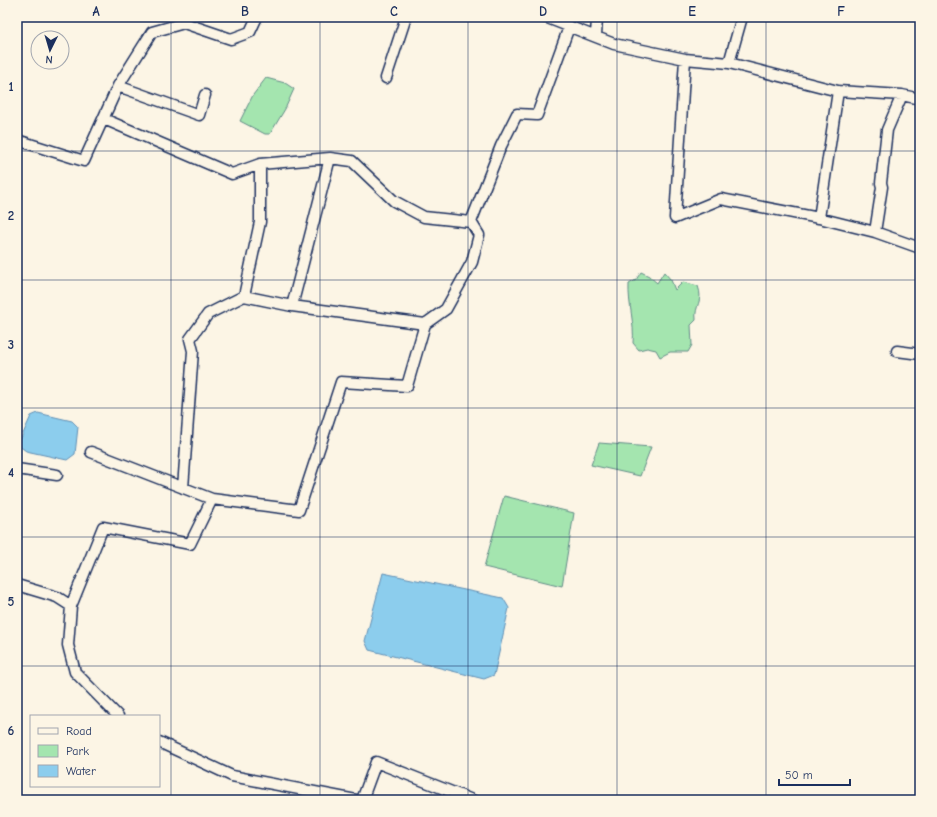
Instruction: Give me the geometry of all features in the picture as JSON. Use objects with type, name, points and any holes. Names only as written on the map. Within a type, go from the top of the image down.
[{"type":"street","points":[[17,140],[84,161],[118,86],[152,32],[184,23],[231,39],[250,32],[257,17]]},
{"type":"street","points":[[386,78],[406,17]]},
{"type":"street","points":[[545,17],[614,44],[685,59],[729,63],[838,91],[902,95],[920,99]]},
{"type":"street","points":[[596,37],[597,17]]},
{"type":"street","points":[[729,63],[742,17]]},
{"type":"street","points":[[471,222],[501,146],[517,114],[537,115],[569,27]]},
{"type":"street","points":[[685,59],[675,218],[722,199],[819,218],[875,232],[920,248]]},
{"type":"street","points":[[118,86],[199,115],[205,95]]},
{"type":"street","points":[[819,218],[838,91]]},
{"type":"street","points":[[875,232],[882,187],[881,183],[887,130],[902,95]]},
{"type":"street","points":[[104,119],[232,174],[260,164],[330,158],[352,162],[394,201],[424,217],[471,222]]},
{"type":"street","points":[[292,306],[330,158]]},
{"type":"street","points":[[244,296],[260,222],[260,164]]},
{"type":"street","points":[[91,452],[212,499],[299,510],[341,382],[407,386],[425,324],[446,309],[472,262],[479,235],[471,222]]},
{"type":"street","points":[[183,488],[193,351],[190,339],[208,314],[244,296],[292,306],[425,324]]},
{"type":"street","points":[[897,351],[920,354]]},
{"type":"street","points":[[17,469],[57,475]]},
{"type":"street","points":[[117,715],[75,672],[68,645],[71,606],[103,527],[190,544],[212,499]]},
{"type":"street","points":[[17,585],[58,597],[71,606]]},
{"type":"street","points":[[160,742],[232,776],[356,800]]},
{"type":"street","points":[[362,800],[376,762],[472,800]]},
{"type":"green space","points":[[266,78],[285,83],[294,89],[285,109],[270,134],[265,134],[240,121],[253,95]]},
{"type":"green space","points":[[641,272],[649,276],[657,283],[664,272],[671,280],[675,290],[683,282],[698,286],[700,296],[696,311],[696,320],[691,325],[692,345],[688,352],[670,352],[660,357],[656,350],[647,348],[639,350],[633,343],[629,284],[636,280]]},
{"type":"green space","points":[[599,443],[651,447],[640,476],[591,465]]},
{"type":"green space","points":[[504,496],[574,513],[562,586],[484,567]]},
{"type":"water","points":[[38,413],[72,421],[78,427],[75,454],[67,460],[26,451],[18,445],[31,416]]},
{"type":"water","points":[[383,573],[503,598],[509,608],[494,675],[484,679],[369,650],[365,641]]}]
